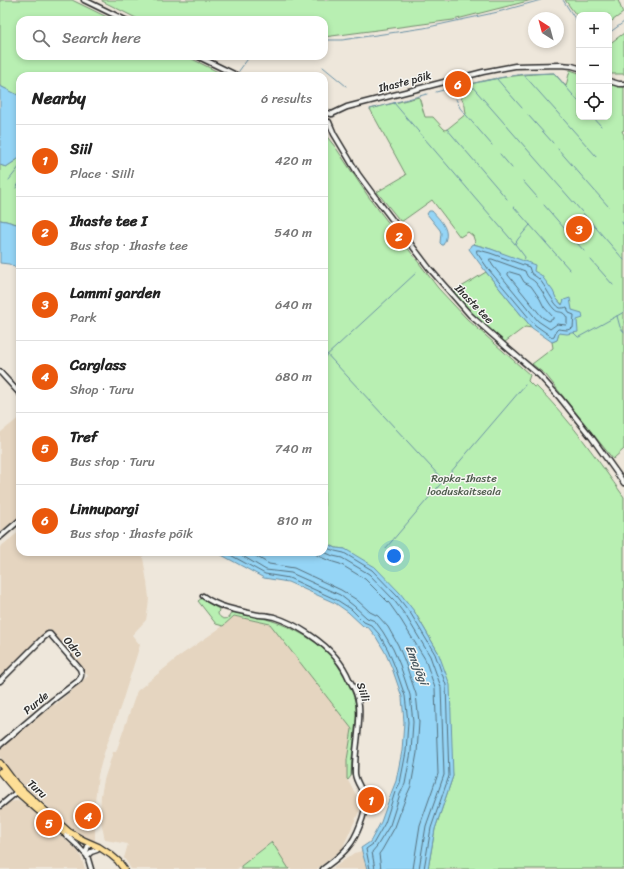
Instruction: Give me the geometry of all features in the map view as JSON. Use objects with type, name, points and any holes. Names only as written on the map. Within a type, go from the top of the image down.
[{"type":"main road","name":"Turu","points":[[0,763],[19,790],[69,832],[97,850],[105,851]]},
{"type":"main road","name":"Turu","points":[[0,772],[66,835],[89,845],[99,847],[118,861],[124,869]]},
{"type":"street","points":[[84,0],[117,16]]},
{"type":"street","points":[[205,60],[230,72]]},
{"type":"street","name":"Ihaste põik","points":[[332,114],[347,107],[483,72],[515,66],[560,65],[576,67]]},
{"type":"street","points":[[612,82],[624,84]]},
{"type":"street","points":[[328,112],[332,114],[333,119],[329,122]]},
{"type":"street","name":"Ihaste tee","points":[[329,122],[334,134],[358,174],[429,268],[470,315],[539,375],[560,398],[592,438],[624,483]]},
{"type":"street","points":[[0,372],[16,390]]},
{"type":"street","points":[[0,537],[16,523]]},
{"type":"street","name":"Siili","points":[[202,596],[216,604],[226,607],[274,617],[302,630],[328,649],[337,658],[353,687],[359,703],[355,776],[365,799],[365,810],[349,847],[323,869]]},
{"type":"street","name":"Odra","points":[[0,681],[48,634],[50,634],[80,669],[82,674]]},
{"type":"street","name":"Purde","points":[[0,745],[78,681],[82,674]]},
{"type":"street","points":[[0,806],[19,790]]},
{"type":"street","points":[[66,835],[87,856]]},
{"type":"street","points":[[89,845],[86,852],[91,869]]},
{"type":"street","points":[[87,856],[91,852],[97,850]]},
{"type":"shaded area","points":[[16,420],[16,519],[0,532],[0,433]]},
{"type":"shaded area","points":[[16,534],[16,556],[143,556],[149,598],[146,620],[132,635],[140,645],[98,775],[95,801],[95,842],[70,828],[17,779],[0,757],[0,748],[53,704],[55,705],[88,676],[49,629],[0,678],[0,547]]},
{"type":"shaded area","points":[[234,616],[270,624],[352,729],[347,760],[347,779],[362,805],[342,849],[317,869],[289,869],[271,842],[237,869],[131,869],[124,858],[128,844],[105,840],[100,817],[101,795],[104,780],[113,752],[116,752],[137,691],[181,655],[223,626]]},
{"type":"shaded area","points":[[10,802],[22,802],[31,809],[77,850],[85,869],[0,869],[0,810]]},
{"type":"shaded area","points":[[362,851],[367,869],[332,869],[354,853]]},
{"type":"green space","points":[[0,0],[72,0],[105,16],[16,16],[16,60],[194,60],[218,72],[16,72],[16,94],[0,86]]},
{"type":"green space","points":[[532,0],[453,20],[328,36],[328,16],[132,16],[102,1]]},
{"type":"green space","points":[[565,0],[618,0],[623,13],[612,21],[612,12],[576,12],[576,15]]},
{"type":"green space","points":[[624,33],[624,74],[612,74],[612,42]]},
{"type":"green space","points":[[570,70],[576,72],[576,120],[612,120],[612,84],[624,86],[624,130],[622,131],[624,135],[624,449],[613,459],[546,375],[532,364],[553,348],[552,342],[557,340],[559,333],[572,310],[564,300],[563,305],[546,283],[521,263],[493,250],[473,244],[475,242],[473,236],[468,232],[460,237],[432,200],[401,222],[377,192],[406,175],[370,109],[419,97],[425,117],[433,117],[446,130],[466,114],[465,106],[461,97],[470,84],[512,76],[554,73],[566,86]]},
{"type":"green space","name":"Ropka-Ihaste looduskaitseala","points":[[328,138],[368,196],[438,288],[467,319],[530,375],[528,381],[534,387],[536,386],[572,426],[624,497],[624,869],[428,869],[435,829],[453,776],[438,652],[414,611],[345,549],[336,548],[328,544]]},
{"type":"green space","points":[[16,160],[16,224],[0,220],[0,165],[6,167]]},
{"type":"green space","points":[[486,272],[532,328],[525,327],[505,342],[481,322],[453,292]]},
{"type":"green space","points":[[202,598],[219,609],[218,614],[220,617],[225,619],[228,618],[232,612],[251,615],[282,624],[320,646],[334,660],[347,681],[356,706],[351,776],[348,780],[347,760],[352,729],[270,624],[234,616],[223,626],[216,624],[198,601]]},
{"type":"green space","points":[[272,842],[289,869],[241,869],[241,866]]},
{"type":"water","points":[[0,86],[16,94],[16,160],[6,167],[0,165]]},
{"type":"water","points":[[429,211],[432,211],[444,226],[446,235],[443,245],[440,243],[440,230],[427,214]]},
{"type":"water","points":[[0,220],[16,224],[16,268],[9,264],[0,263]]},
{"type":"water","points":[[473,244],[535,265],[534,271],[541,275],[562,305],[564,300],[570,298],[572,310],[582,313],[583,318],[577,320],[578,332],[567,334],[559,333],[557,340],[552,342],[532,328],[469,249]]},
{"type":"water","name":"Emajõgi","points":[[328,544],[336,548],[345,549],[375,567],[400,593],[414,611],[438,652],[450,685],[453,776],[435,829],[428,869],[367,869],[361,848],[370,842],[381,822],[396,781],[402,751],[404,722],[402,697],[385,652],[368,627],[363,626],[348,612],[335,603],[288,582],[264,578],[223,556],[328,556]]},
{"type":"waterway","points":[[328,40],[342,40],[424,28],[498,12],[541,0]]},
{"type":"waterway","points":[[563,0],[576,20]]},
{"type":"waterway","points":[[612,31],[624,22]]},
{"type":"waterway","points":[[239,71],[247,60]]},
{"type":"waterway","points":[[323,67],[346,86]]},
{"type":"waterway","points":[[460,86],[524,74],[554,73],[576,99]]},
{"type":"waterway","points":[[524,75],[596,156]]},
{"type":"waterway","points":[[496,78],[522,108]]},
{"type":"waterway","points":[[470,84],[624,260]]},
{"type":"waterway","points":[[436,92],[451,88]]},
{"type":"waterway","points":[[450,89],[452,94]]},
{"type":"waterway","points":[[370,109],[427,94]]},
{"type":"waterway","points":[[456,99],[460,108],[492,145]]},
{"type":"waterway","points":[[394,103],[515,244]]},
{"type":"waterway","points":[[528,115],[553,143]]},
{"type":"waterway","points":[[596,120],[601,126]]},
{"type":"waterway","points":[[447,129],[507,199]]},
{"type":"waterway","points":[[558,149],[608,206]]},
{"type":"waterway","points":[[500,154],[512,168]]},
{"type":"waterway","points":[[9,180],[16,171]]},
{"type":"waterway","points":[[523,181],[537,197]]},
{"type":"waterway","points":[[544,205],[584,251]]},
{"type":"waterway","points":[[514,207],[570,270]]},
{"type":"waterway","points":[[622,222],[624,226]]},
{"type":"waterway","points":[[524,261],[525,257],[515,244],[530,225]]},
{"type":"waterway","points":[[591,260],[613,285]]},
{"type":"waterway","points":[[328,354],[416,273]]},
{"type":"waterway","points":[[574,333],[579,337],[624,312]]},
{"type":"waterway","points":[[617,316],[620,327],[624,332]]},
{"type":"waterway","points":[[328,355],[443,480]]},
{"type":"waterway","points":[[386,548],[525,385]]},
{"type":"place","name":"Linnupargi","points":[[458,84]]},
{"type":"place","name":"Lammi garden","points":[[579,229]]},
{"type":"place","name":"Ihaste tee I","points":[[399,236]]},
{"type":"place","name":"Siil","points":[[371,800]]},
{"type":"place","name":"Carglass","points":[[88,816]]},
{"type":"place","name":"Tref","points":[[49,823]]}]
